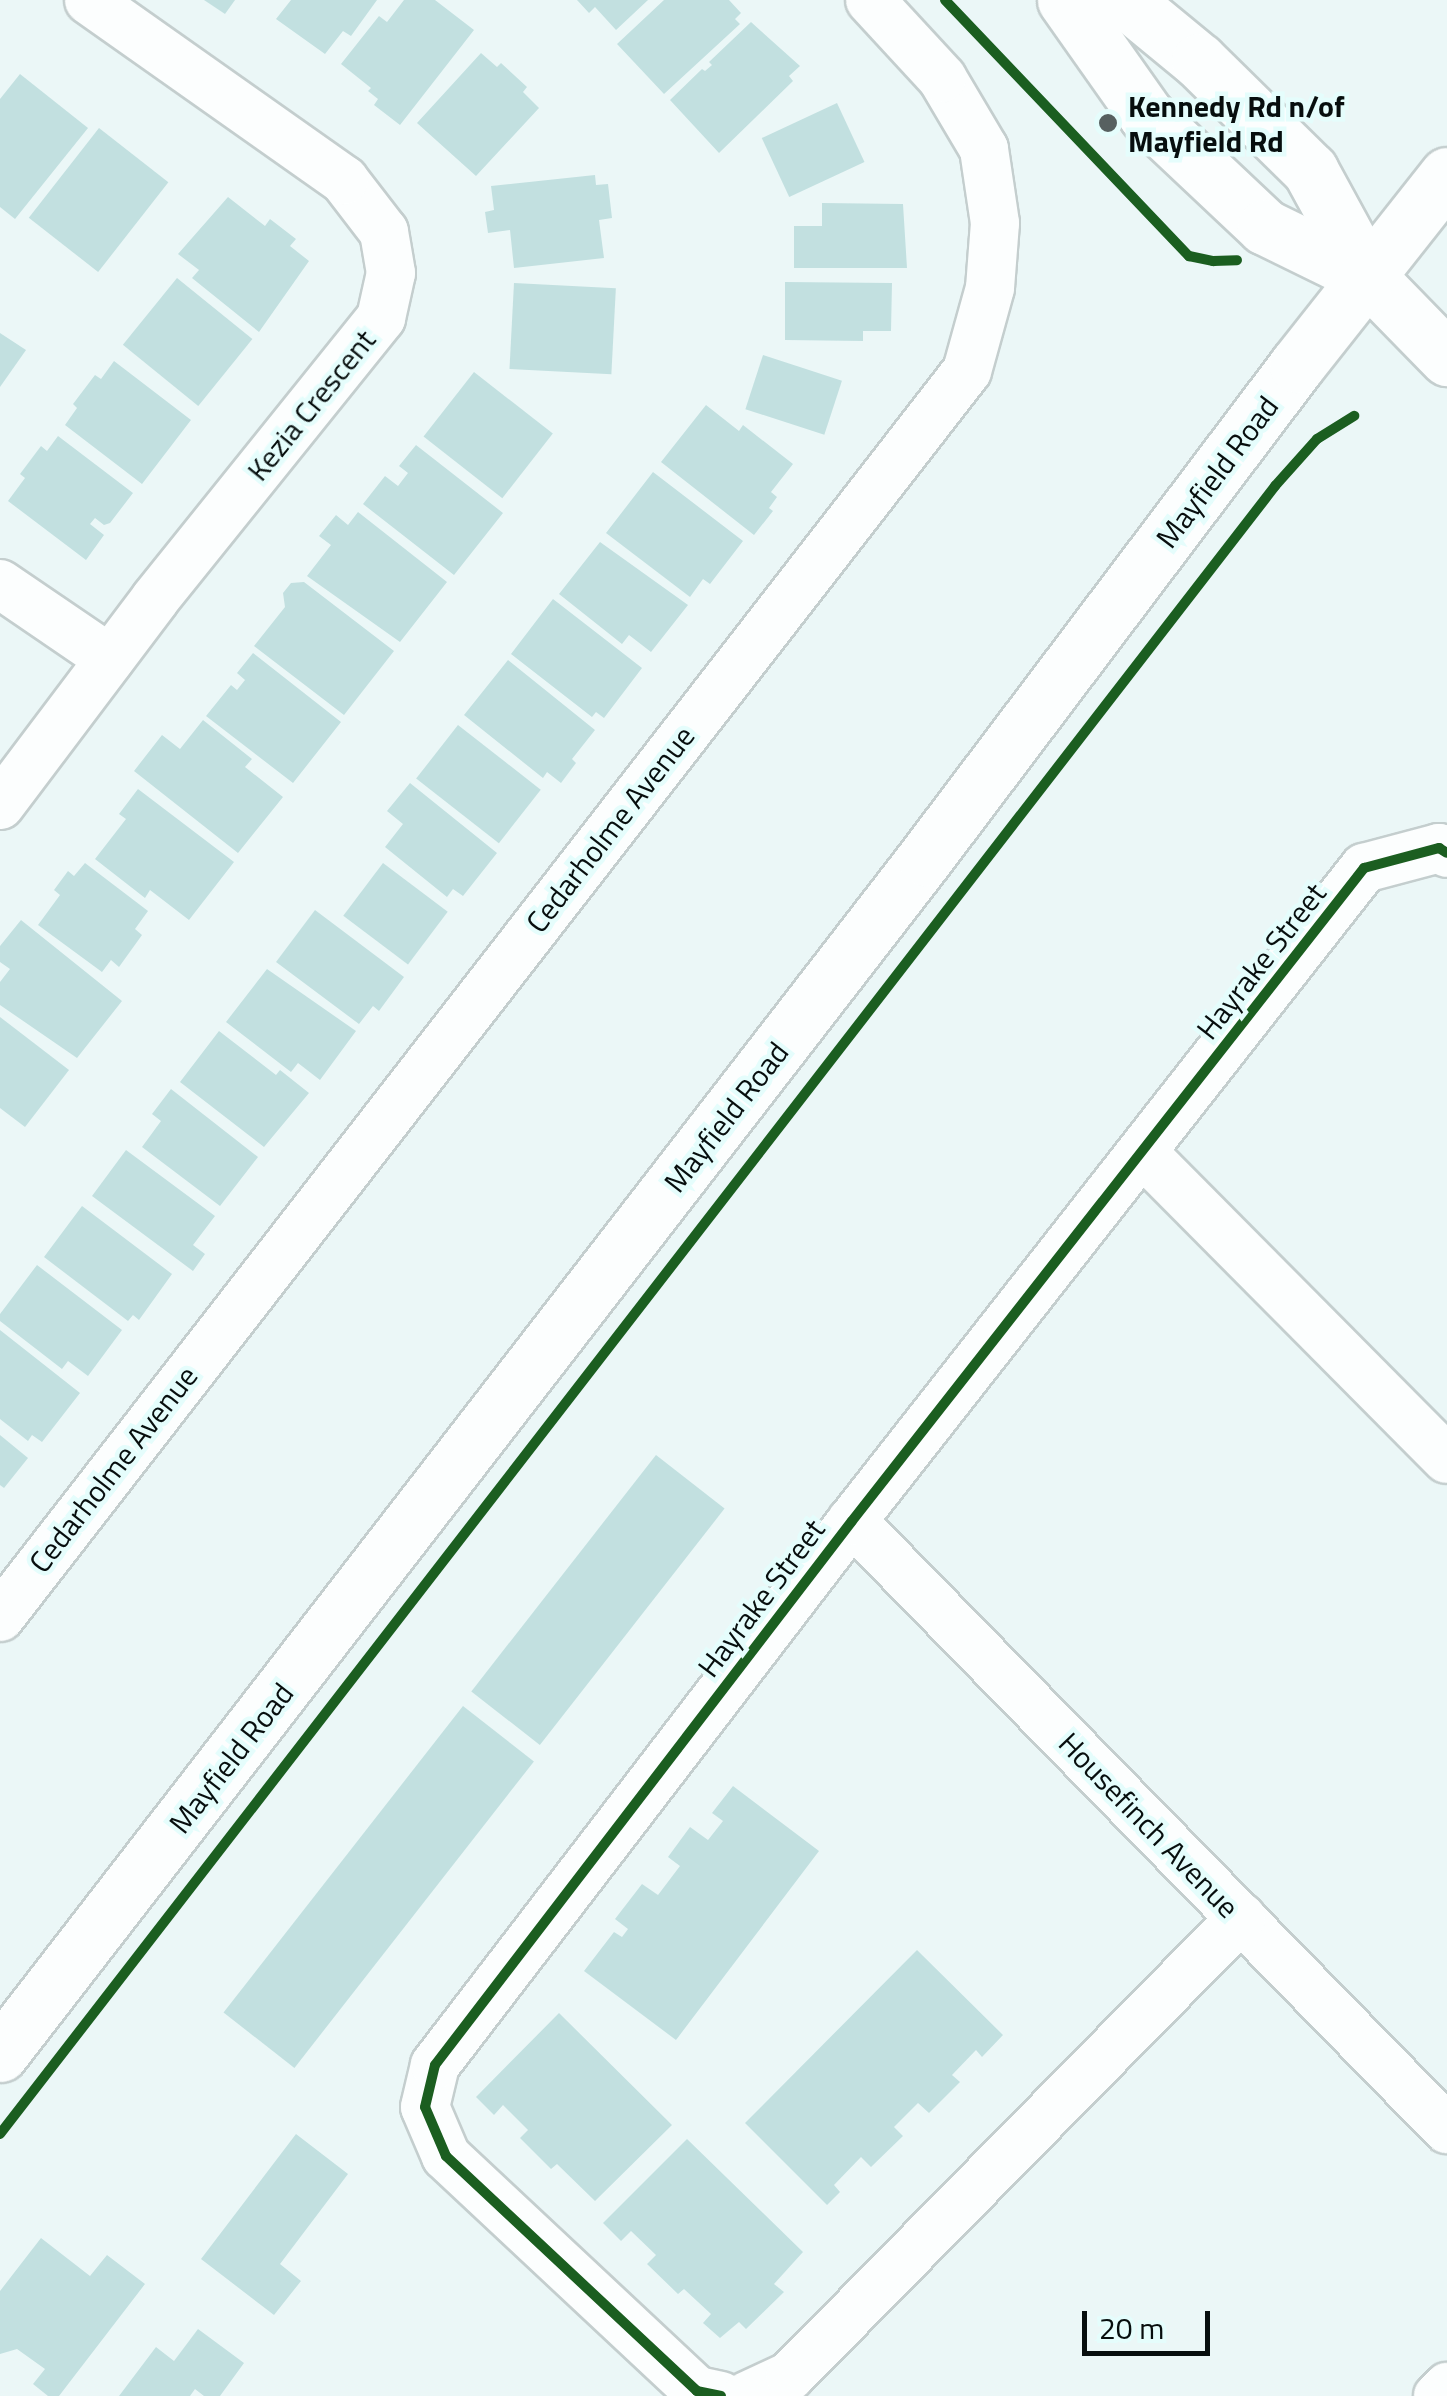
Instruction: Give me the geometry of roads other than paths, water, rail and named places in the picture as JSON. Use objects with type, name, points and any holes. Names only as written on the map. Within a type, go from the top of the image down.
[{"type":"main road","points":[[1066,0],[1146,115],[1266,227],[1369,278]]},
{"type":"main road","points":[[1125,0],[1200,61],[1310,170],[1369,278],[1447,358]]},
{"type":"main road","name":"Mayfield Road","points":[[0,2054],[1447,175]]},
{"type":"street","name":"Kezia Crescent","points":[[89,0],[344,180],[384,232],[392,273],[381,318],[110,659]]},
{"type":"street","name":"Cedarholme Avenue","points":[[0,1617],[967,371],[992,272],[995,223],[984,149],[942,78],[870,0]]},
{"type":"street","points":[[0,584],[110,659],[0,806]]},
{"type":"street","name":"Hayrake Street","points":[[721,2396],[698,2391],[446,2156],[425,2106],[435,2064],[852,1521],[1364,868],[1439,848],[1447,853]]},
{"type":"street","points":[[1143,1153],[1447,1458]]},
{"type":"street","name":"Housefinch Avenue","points":[[852,1521],[1447,2129]]},
{"type":"street","points":[[748,2396],[790,2376],[1241,1918]]},
{"type":"street","points":[[1438,2396],[1447,2388]]},
{"type":"place","name":"Kennedy Rd n/of Mayfield Rd","points":[[1108,123]]}]
